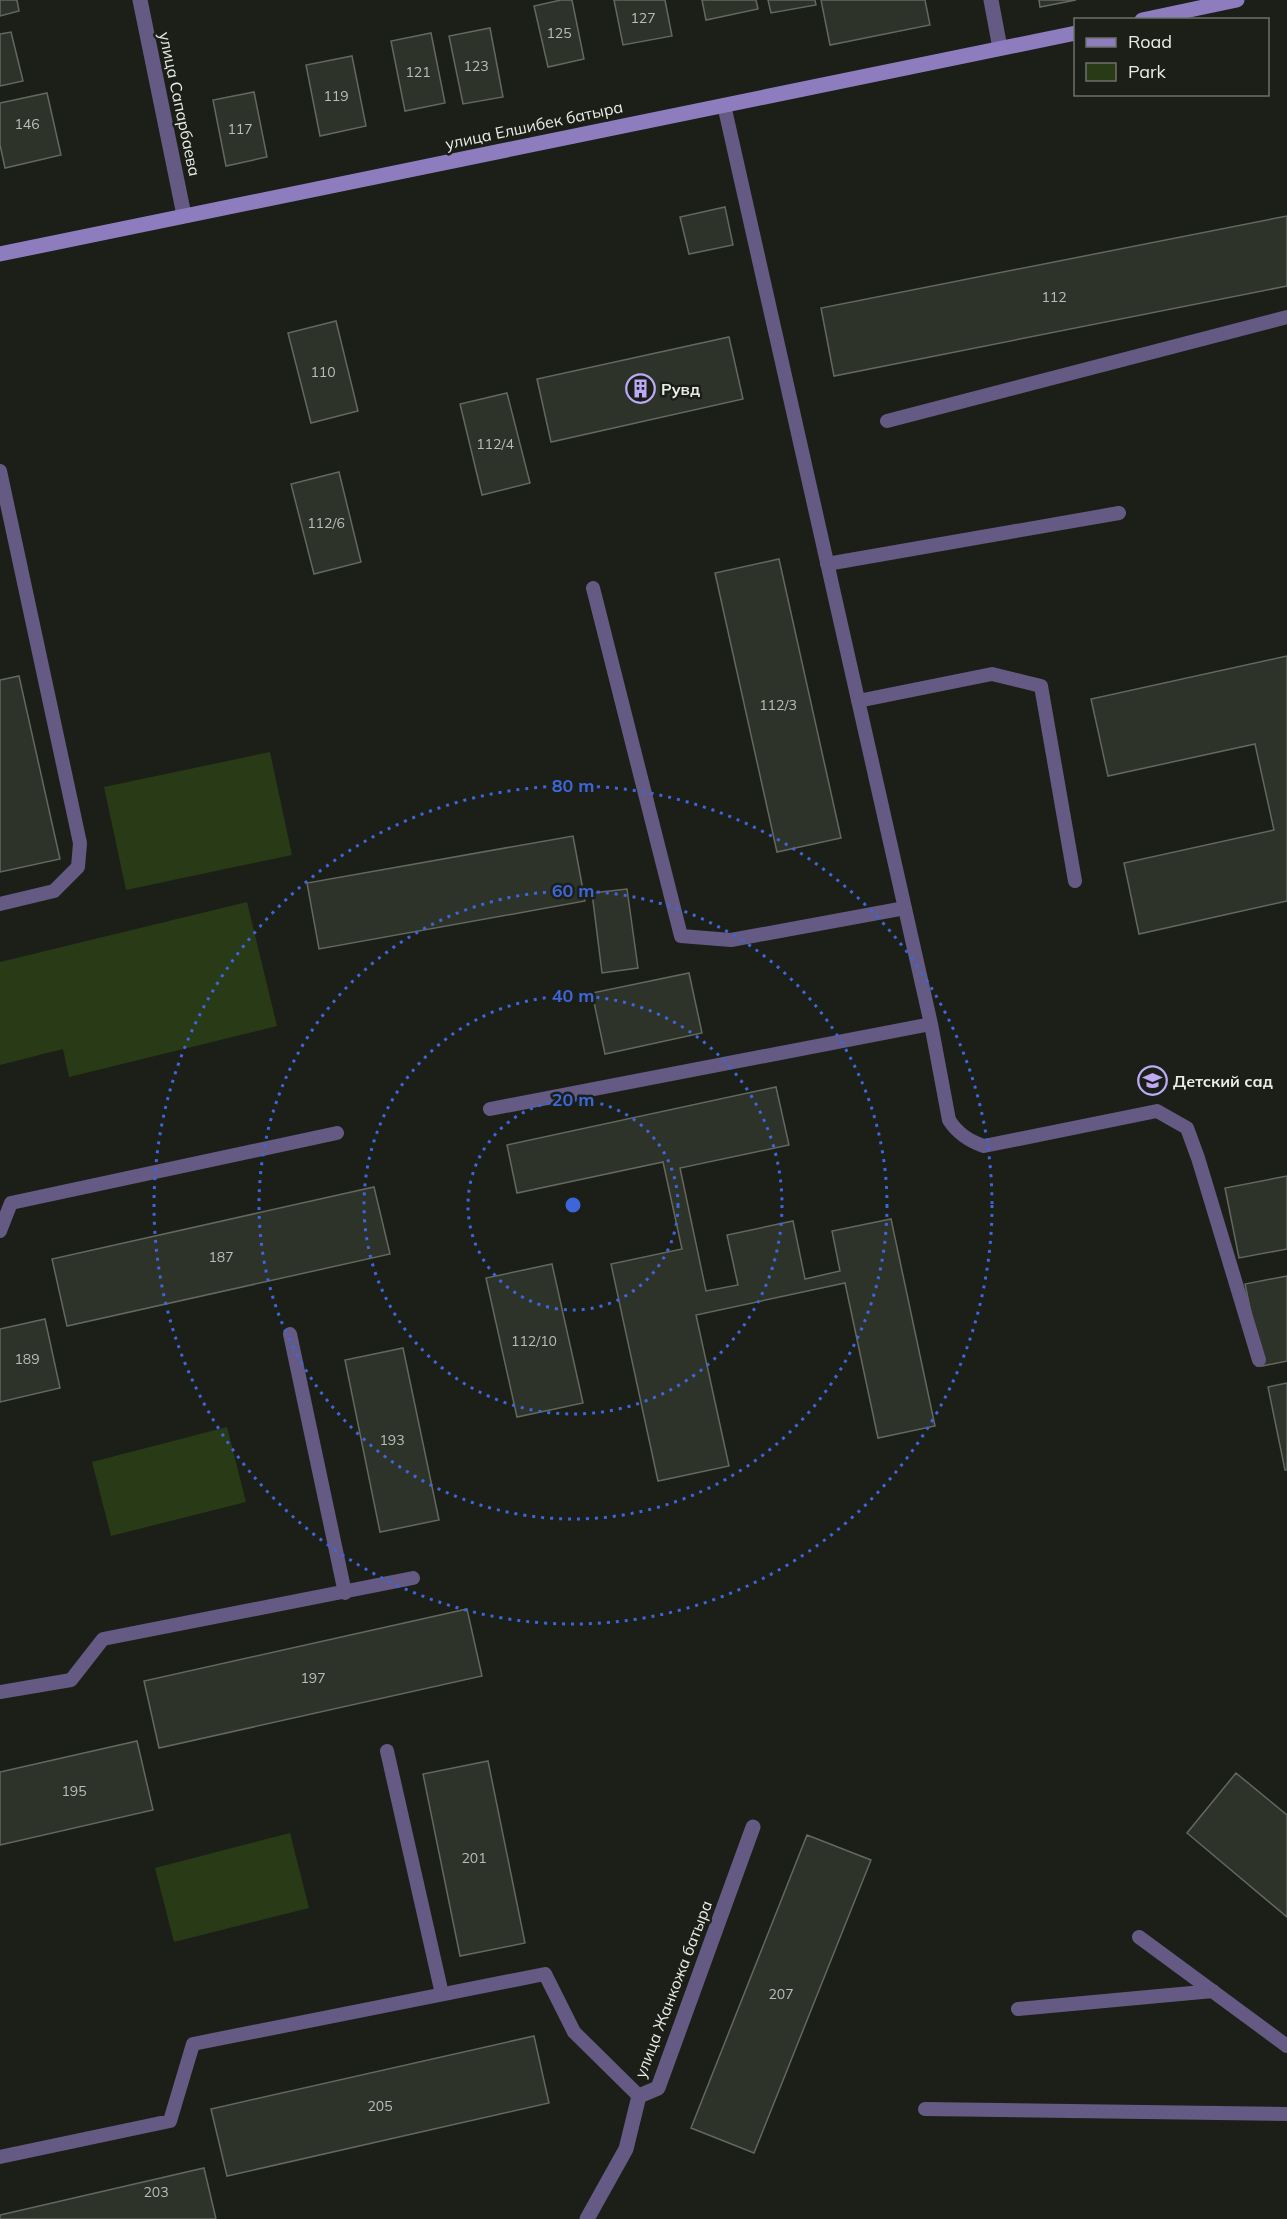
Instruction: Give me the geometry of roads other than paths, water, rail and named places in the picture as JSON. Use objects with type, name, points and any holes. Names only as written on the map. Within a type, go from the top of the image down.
[{"type":"main road","points":[[1152,18],[1237,0]]},
{"type":"main road","name":"улица Елшибек батыра","points":[[0,254],[1074,33]]},
{"type":"street","name":"улица Сапарбаева","points":[[140,0],[184,215]]},
{"type":"street","points":[[991,0],[1000,48]]},
{"type":"street","name":"улица Жанкожа батыра","points":[[587,2219],[626,2149],[639,2096],[658,2088],[753,1827]]},
{"type":"lane","points":[[724,105],[931,1024],[949,1120],[955,1130],[974,1143],[984,1146],[1157,1111],[1187,1128],[1259,1360]]},
{"type":"lane","points":[[887,421],[1287,317]]},
{"type":"lane","points":[[0,471],[80,843],[78,867],[54,891],[0,904]]},
{"type":"lane","points":[[827,564],[1119,513]]},
{"type":"lane","points":[[593,588],[681,936],[731,940],[905,908]]},
{"type":"lane","points":[[858,701],[992,674],[1041,686],[1075,881]]},
{"type":"lane","points":[[490,1109],[931,1024]]},
{"type":"lane","points":[[0,1231],[12,1203],[337,1133]]},
{"type":"lane","points":[[290,1334],[345,1593]]},
{"type":"lane","points":[[0,1692],[71,1680],[103,1639],[412,1578]]},
{"type":"lane","points":[[387,1752],[442,1994]]},
{"type":"lane","points":[[1139,1936],[1287,2046]]},
{"type":"lane","points":[[0,2157],[170,2121],[193,2044],[545,1974],[574,2032],[639,2096]]},
{"type":"lane","points":[[1018,2009],[1213,1991]]},
{"type":"lane","points":[[925,2109],[1287,2114]]},
{"type":"place","name":"Рувд","points":[[640,389]]},
{"type":"place","name":"Детский сад","points":[[1152,1081]]}]
